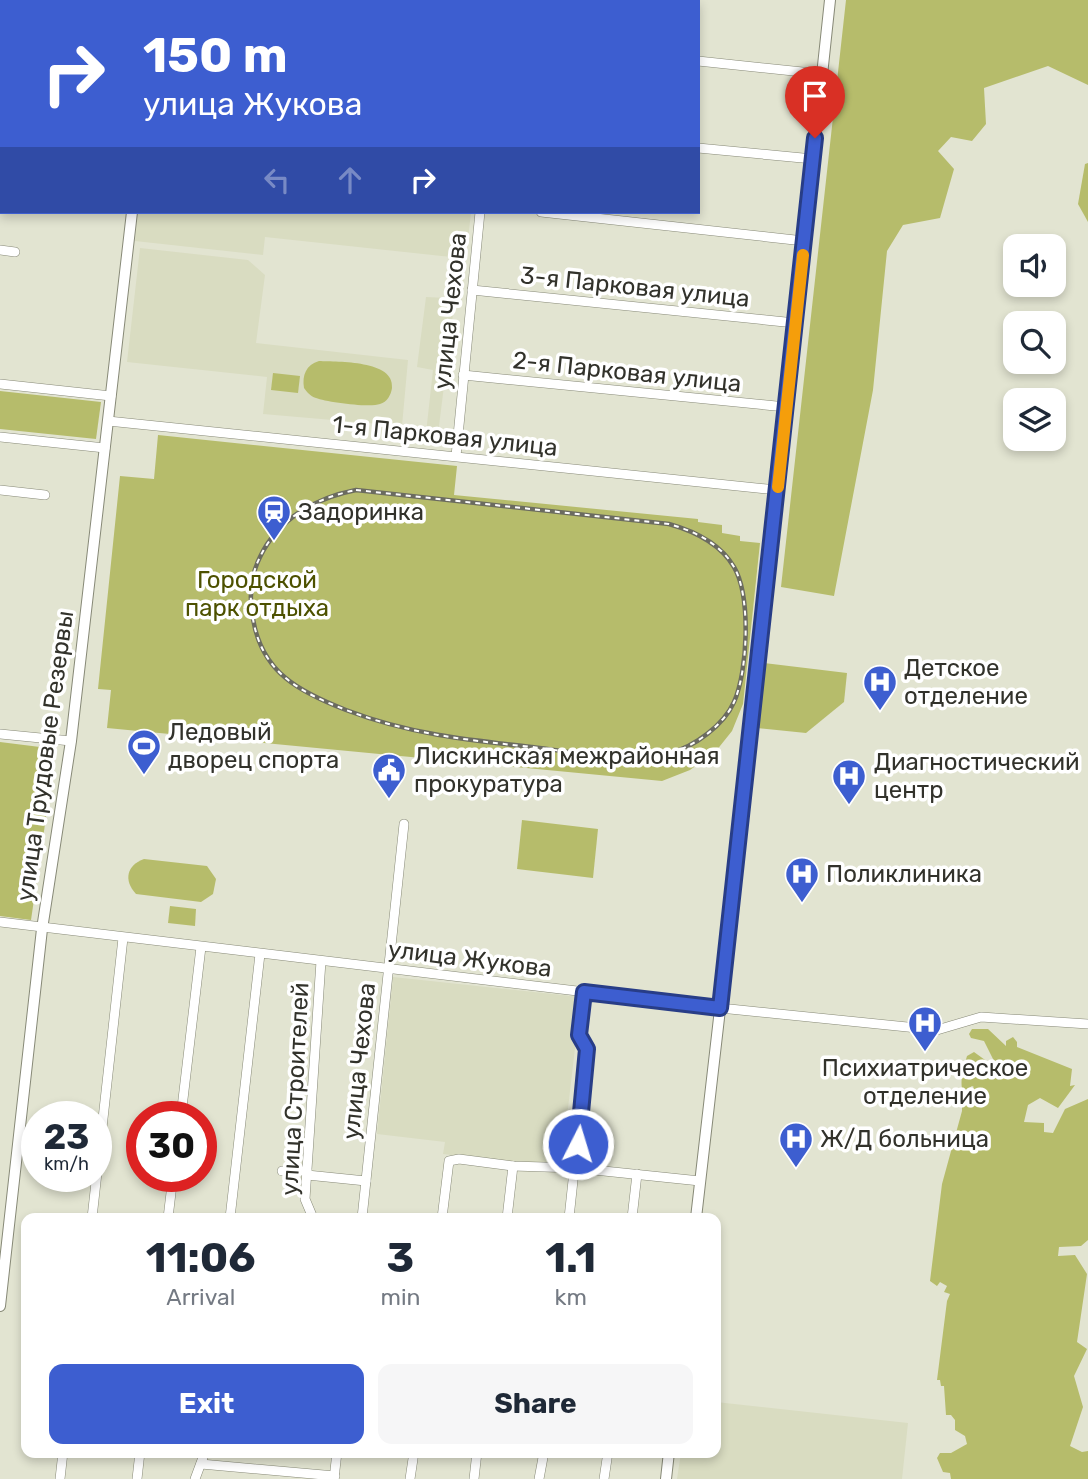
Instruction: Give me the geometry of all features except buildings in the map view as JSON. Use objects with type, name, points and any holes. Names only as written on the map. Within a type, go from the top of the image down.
[{"type":"main road","points":[[697,1213],[830,0]]},
{"type":"main road","name":"улица Трудовые Резервы","points":[[0,1306],[42,929],[71,741],[132,214]]},
{"type":"main road","points":[[666,1479],[668,1458]]},
{"type":"street","points":[[700,61],[822,74]]},
{"type":"street","points":[[700,148],[813,159]]},
{"type":"street","name":"улица Чехова","points":[[456,456],[480,214]]},
{"type":"street","points":[[559,214],[804,241]]},
{"type":"street","points":[[0,250],[15,252]]},
{"type":"street","name":"3-я Парковая улица","points":[[472,290],[795,323]]},
{"type":"street","name":"2-я Парковая улица","points":[[463,374],[786,407]]},
{"type":"street","points":[[0,384],[111,397]]},
{"type":"street","name":"1-я Парковая улица","points":[[108,421],[777,490]]},
{"type":"street","points":[[0,437],[105,448]]},
{"type":"street","points":[[0,490],[44,495]]},
{"type":"street","points":[[0,734],[71,741]]},
{"type":"street","name":"улица Чехова","points":[[363,1213],[404,824]]},
{"type":"street","name":"улица Жукова","points":[[0,922],[720,1008],[936,1030],[981,1017],[1088,1024]]},
{"type":"street","points":[[93,1213],[123,938]]},
{"type":"street","points":[[183,1101],[201,947]]},
{"type":"street","points":[[231,1213],[260,954]]},
{"type":"street","name":"улица Строителей","points":[[311,1213],[305,1199],[321,961]]},
{"type":"street","points":[[570,1213],[587,1049],[579,1035],[584,992]]},
{"type":"street","points":[[443,1213],[449,1161],[459,1159],[700,1181]]},
{"type":"street","points":[[507,1213],[513,1166]]},
{"type":"street","points":[[282,1171],[366,1181]]},
{"type":"street","points":[[633,1213],[637,1174]]},
{"type":"street","points":[[169,1213],[171,1192]]},
{"type":"street","points":[[60,1479],[62,1458]]},
{"type":"street","points":[[137,1479],[140,1458]]},
{"type":"street","points":[[195,1479],[203,1458]]},
{"type":"street","points":[[201,1464],[334,1478],[336,1458]]},
{"type":"street","points":[[410,1479],[413,1458]]},
{"type":"street","points":[[474,1479],[476,1458]]},
{"type":"street","points":[[539,1479],[543,1458]]},
{"type":"street","points":[[604,1479],[607,1458]]},
{"type":"shaded area","points":[[138,214],[471,214],[461,306],[454,306],[438,434],[426,433],[433,370],[417,367],[426,297],[447,298],[451,257],[265,237],[263,255],[135,241]]},
{"type":"shaded area","points":[[140,248],[248,260],[265,275],[256,343],[408,360],[402,426],[263,414],[267,377],[127,362]]},
{"type":"shaded area","points":[[393,977],[581,997],[561,1168],[443,1154],[445,1142],[377,1134]]},
{"type":"shaded area","points":[[721,1403],[908,1423],[902,1479],[677,1479],[680,1458],[721,1458]]},
{"type":"green space","points":[[846,0],[1088,0],[1088,85],[1048,66],[984,88],[986,124],[972,141],[951,137],[938,151],[954,169],[940,218],[903,225],[887,251],[873,390],[834,596],[781,587]]},
{"type":"green space","points":[[1088,163],[1088,222],[1078,204],[1085,164]]},
{"type":"green space","points":[[319,361],[375,367],[391,379],[390,396],[375,405],[338,403],[314,397],[304,388],[304,379],[308,368]]},
{"type":"green space","points":[[273,373],[300,376],[298,393],[271,390]]},
{"type":"green space","points":[[0,391],[101,402],[96,439],[0,429]]},
{"type":"green space","name":"Городской парк отдыха","points":[[158,435],[457,466],[454,495],[698,519],[698,522],[722,525],[722,533],[740,536],[740,541],[760,543],[743,704],[732,731],[716,751],[690,770],[662,781],[107,728],[111,690],[98,689],[120,476],[154,479]]},
{"type":"green space","points":[[764,663],[847,673],[844,702],[806,733],[757,728]]},
{"type":"green space","points":[[0,742],[56,749],[31,920],[0,916]]},
{"type":"green space","points":[[522,820],[598,829],[593,878],[517,869]]},
{"type":"green space","points":[[144,859],[207,866],[216,879],[213,894],[201,902],[136,894],[128,878],[134,865]]},
{"type":"green space","points":[[170,906],[196,909],[195,926],[168,923]]},
{"type":"green space","points":[[972,1029],[988,1029],[1006,1046],[1006,1041],[1013,1037],[1017,1047],[1072,1069],[1070,1086],[1075,1085],[1058,1108],[1040,1098],[1028,1105],[1024,1122],[1044,1123],[1044,1132],[1053,1133],[1065,1109],[1088,1099],[1088,1240],[1081,1246],[1059,1247],[1058,1256],[1075,1255],[1087,1274],[1077,1342],[1087,1349],[1074,1376],[1083,1407],[1070,1446],[1082,1452],[1088,1451],[1088,1479],[951,1479],[950,1473],[943,1472],[937,1458],[940,1453],[951,1453],[967,1444],[965,1436],[955,1430],[955,1420],[951,1415],[946,1415],[944,1386],[937,1380],[950,1294],[944,1292],[947,1286],[940,1282],[937,1286],[930,1281],[942,1184],[962,1111],[962,1097],[974,1087],[963,1092],[962,1079],[967,1056],[974,1052],[992,1065],[994,1061],[984,1041],[971,1038],[969,1034]]},
{"type":"railway","points":[[356,490],[669,524],[706,539],[721,551],[734,567],[743,596],[745,653],[739,688],[729,711],[716,727],[689,746],[653,756],[619,757],[438,735],[369,718],[299,688],[274,667],[258,638],[251,603],[254,572],[268,544],[287,521],[326,498],[356,490]]},
{"type":"slow traffic","points":[[778,487],[803,255]]},
{"type":"place","name":"Задоринка","points":[[274,542]]},
{"type":"place","name":"Детское отделение","points":[[880,712]]},
{"type":"place","name":"Ледовый дворец спорта","points":[[144,776]]},
{"type":"place","name":"Лискинская межрайонная прокуратура","points":[[389,800]]},
{"type":"place","name":"Диагностический центр","points":[[849,806]]},
{"type":"place","name":"Поликлиника","points":[[802,904]]},
{"type":"place","name":"Психиатрическое отделение","points":[[925,1053]]},
{"type":"place","name":"Ж/Д больница","points":[[796,1169]]},
{"type":"route","points":[[578,1144],[587,1049],[579,1035],[584,992],[720,1008],[815,138]]}]
